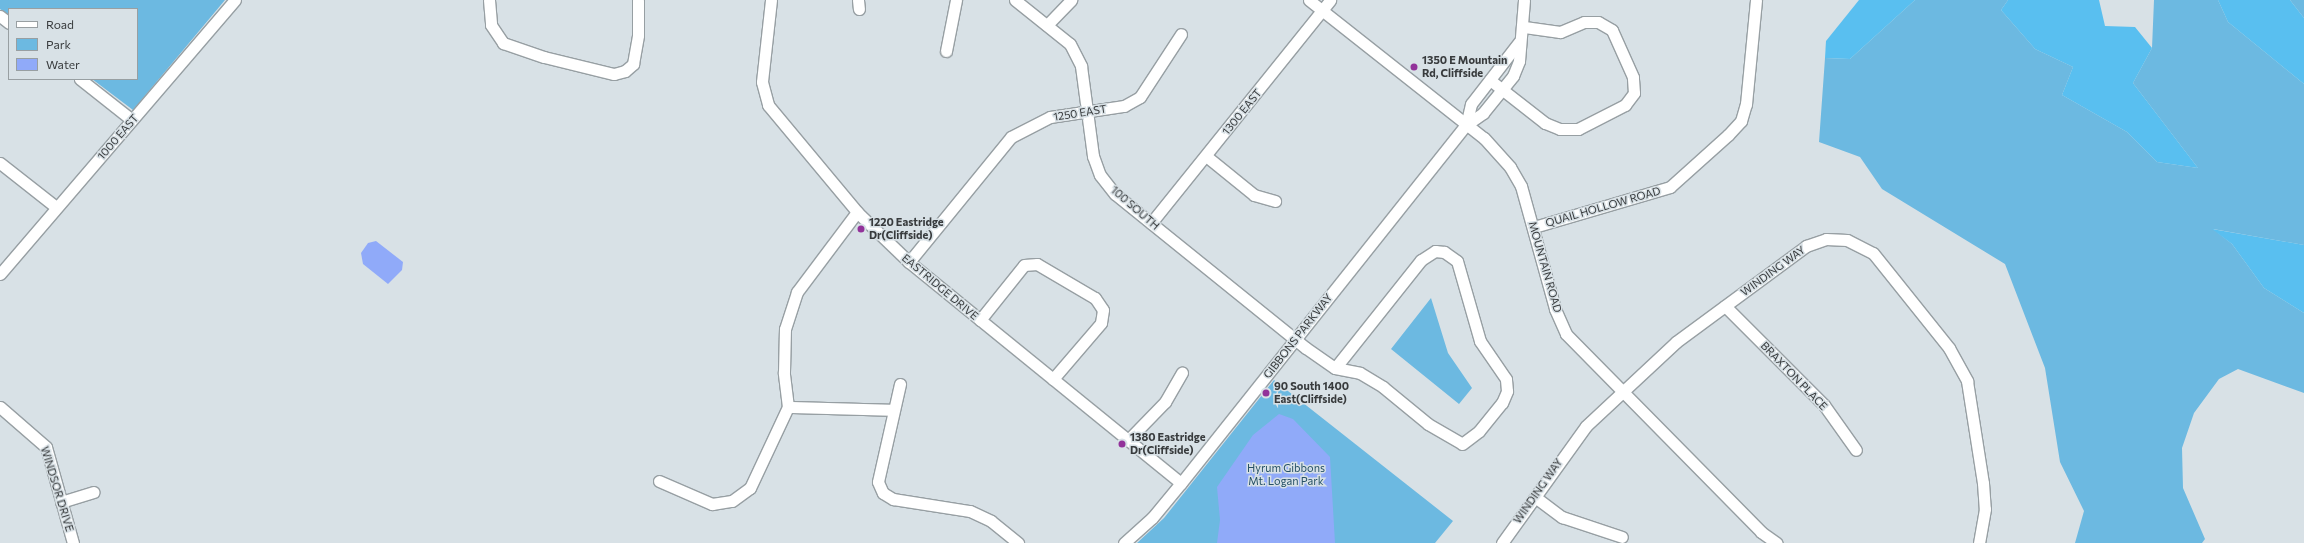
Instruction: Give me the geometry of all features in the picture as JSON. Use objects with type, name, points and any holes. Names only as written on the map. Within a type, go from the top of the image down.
[{"type":"street","name":"1000 EAST","points":[[0,274],[235,0]]},
{"type":"street","points":[[489,0],[491,25],[503,43],[544,57],[614,74],[625,71],[632,64],[638,35],[638,0]]},
{"type":"street","name":"EASTRIDGE DRIVE","points":[[771,0],[762,82],[768,105],[857,212],[909,262],[1181,483]]},
{"type":"street","points":[[946,51],[956,0]]},
{"type":"street","name":"100 SOUTH","points":[[1014,0],[1070,44],[1082,66],[1085,110],[1093,156],[1100,175],[1115,194],[1295,339],[1334,368]]},
{"type":"street","points":[[1047,25],[1071,0]]},
{"type":"street","name":"MOUNTAIN ROAD","points":[[1309,0],[1466,125],[1510,167],[1521,186],[1534,228],[1555,309],[1566,334],[1622,393],[1777,543]]},
{"type":"street","name":"1300 EAST","points":[[1151,223],[1330,0]]},
{"type":"street","points":[[1466,125],[1482,113],[1502,89],[1519,61],[1519,42],[1524,27],[1524,0]]},
{"type":"street","name":"QUAIL HOLLOW ROAD","points":[[1534,228],[1670,187],[1728,135],[1741,121],[1746,104],[1756,0]]},
{"type":"street","points":[[0,16],[8,22]]},
{"type":"street","points":[[1490,80],[1545,123],[1560,129],[1578,129],[1625,105],[1634,93],[1633,77],[1612,30],[1598,22],[1584,22],[1560,32],[1524,27]]},
{"type":"street","name":"1250 EAST","points":[[909,262],[1011,137],[1050,117],[1085,110],[1124,106],[1140,97],[1181,34]]},
{"type":"street","points":[[1466,125],[1471,104],[1519,42]]},
{"type":"street","points":[[81,80],[132,120]]},
{"type":"street","name":"GIBBONS PARKWAY","points":[[1124,543],[1152,518],[1181,483],[1466,125]]},
{"type":"street","points":[[1206,156],[1254,194],[1275,200]]},
{"type":"street","points":[[0,163],[56,207]]},
{"type":"street","points":[[659,481],[712,504],[732,500],[750,488],[788,407],[784,372],[785,329],[797,292],[857,212]]},
{"type":"street","name":"WINDING WAY","points":[[1502,543],[1586,426],[1676,342],[1812,244],[1826,239],[1847,240],[1873,253],[1949,348],[1967,381],[1983,483],[1985,509],[1978,543]]},
{"type":"street","points":[[1435,251],[1444,252],[1457,261],[1480,341],[1506,379],[1507,390],[1502,403],[1479,432],[1462,444],[1428,424],[1384,387],[1360,373],[1334,368],[1422,260],[1435,251]]},
{"type":"street","points":[[980,320],[1024,265],[1037,264],[1095,298],[1103,310],[1101,323],[1053,379]]},
{"type":"street","name":"BRAXTON PLACE","points":[[1725,306],[1824,405],[1856,450]]},
{"type":"street","points":[[1128,440],[1164,402],[1182,373]]},
{"type":"street","points":[[900,384],[878,482],[883,493],[893,499],[970,511],[991,521],[1018,543]]},
{"type":"street","name":"WINDSOR DRIVE","points":[[0,407],[46,447],[73,543]]},
{"type":"street","points":[[788,407],[893,410]]},
{"type":"street","points":[[61,502],[93,492]]},
{"type":"street","points":[[1535,497],[1562,517],[1622,537]]},
{"type":"green space","points":[[0,0],[225,0],[133,110],[93,80],[138,80],[138,8],[8,8],[8,14],[0,9]]},
{"type":"green space","points":[[1915,0],[2008,0],[2001,10],[2035,49],[2073,67],[2062,95],[2127,132],[2157,162],[2198,168],[2133,83],[2152,48],[2154,0],[2218,0],[2228,22],[2304,84],[2304,245],[2213,229],[2232,244],[2264,288],[2304,313],[2304,393],[2238,369],[2219,379],[2194,413],[2182,448],[2183,488],[2205,539],[2202,543],[2075,543],[2084,511],[2060,462],[2045,368],[2005,264],[1882,189],[1860,157],[1819,142],[1825,58],[1850,59]]},
{"type":"green space","points":[[2290,0],[2304,0],[2304,18]]},
{"type":"green space","points":[[1431,298],[1448,353],[1472,388],[1459,404],[1391,349]]},
{"type":"green space","name":"Hyrum Gibbons Mt. Logan Park","points":[[1274,380],[1453,521],[1435,543],[1137,543],[1164,518]]},
{"type":"shaded area","points":[[1859,0],[1915,0],[1850,59],[1825,58],[1826,41]]},
{"type":"shaded area","points":[[2008,0],[2099,0],[2105,26],[2135,27],[2152,48],[2133,83],[2198,168],[2157,162],[2127,132],[2062,95],[2073,67],[2035,49],[2001,10]]},
{"type":"shaded area","points":[[2218,0],[2290,0],[2304,18],[2304,84],[2228,22]]},
{"type":"shaded area","points":[[2212,229],[2304,245],[2304,313],[2264,288],[2232,244]]},
{"type":"water","points":[[376,241],[403,262],[402,270],[388,284],[363,264],[361,253],[368,243]]},
{"type":"water","points":[[1279,414],[1293,419],[1330,457],[1335,543],[1217,543],[1220,520],[1217,487],[1253,435]]},
{"type":"place","name":"1350 E Mountain Rd, Cliffside","points":[[1414,67]]},
{"type":"place","name":"1220 Eastridge Dr(Cliffside)","points":[[861,229]]},
{"type":"place","name":"90 South 1400 East(Cliffside)","points":[[1266,393]]},
{"type":"place","name":"1380 Eastridge Dr(Cliffside)","points":[[1122,444]]}]
